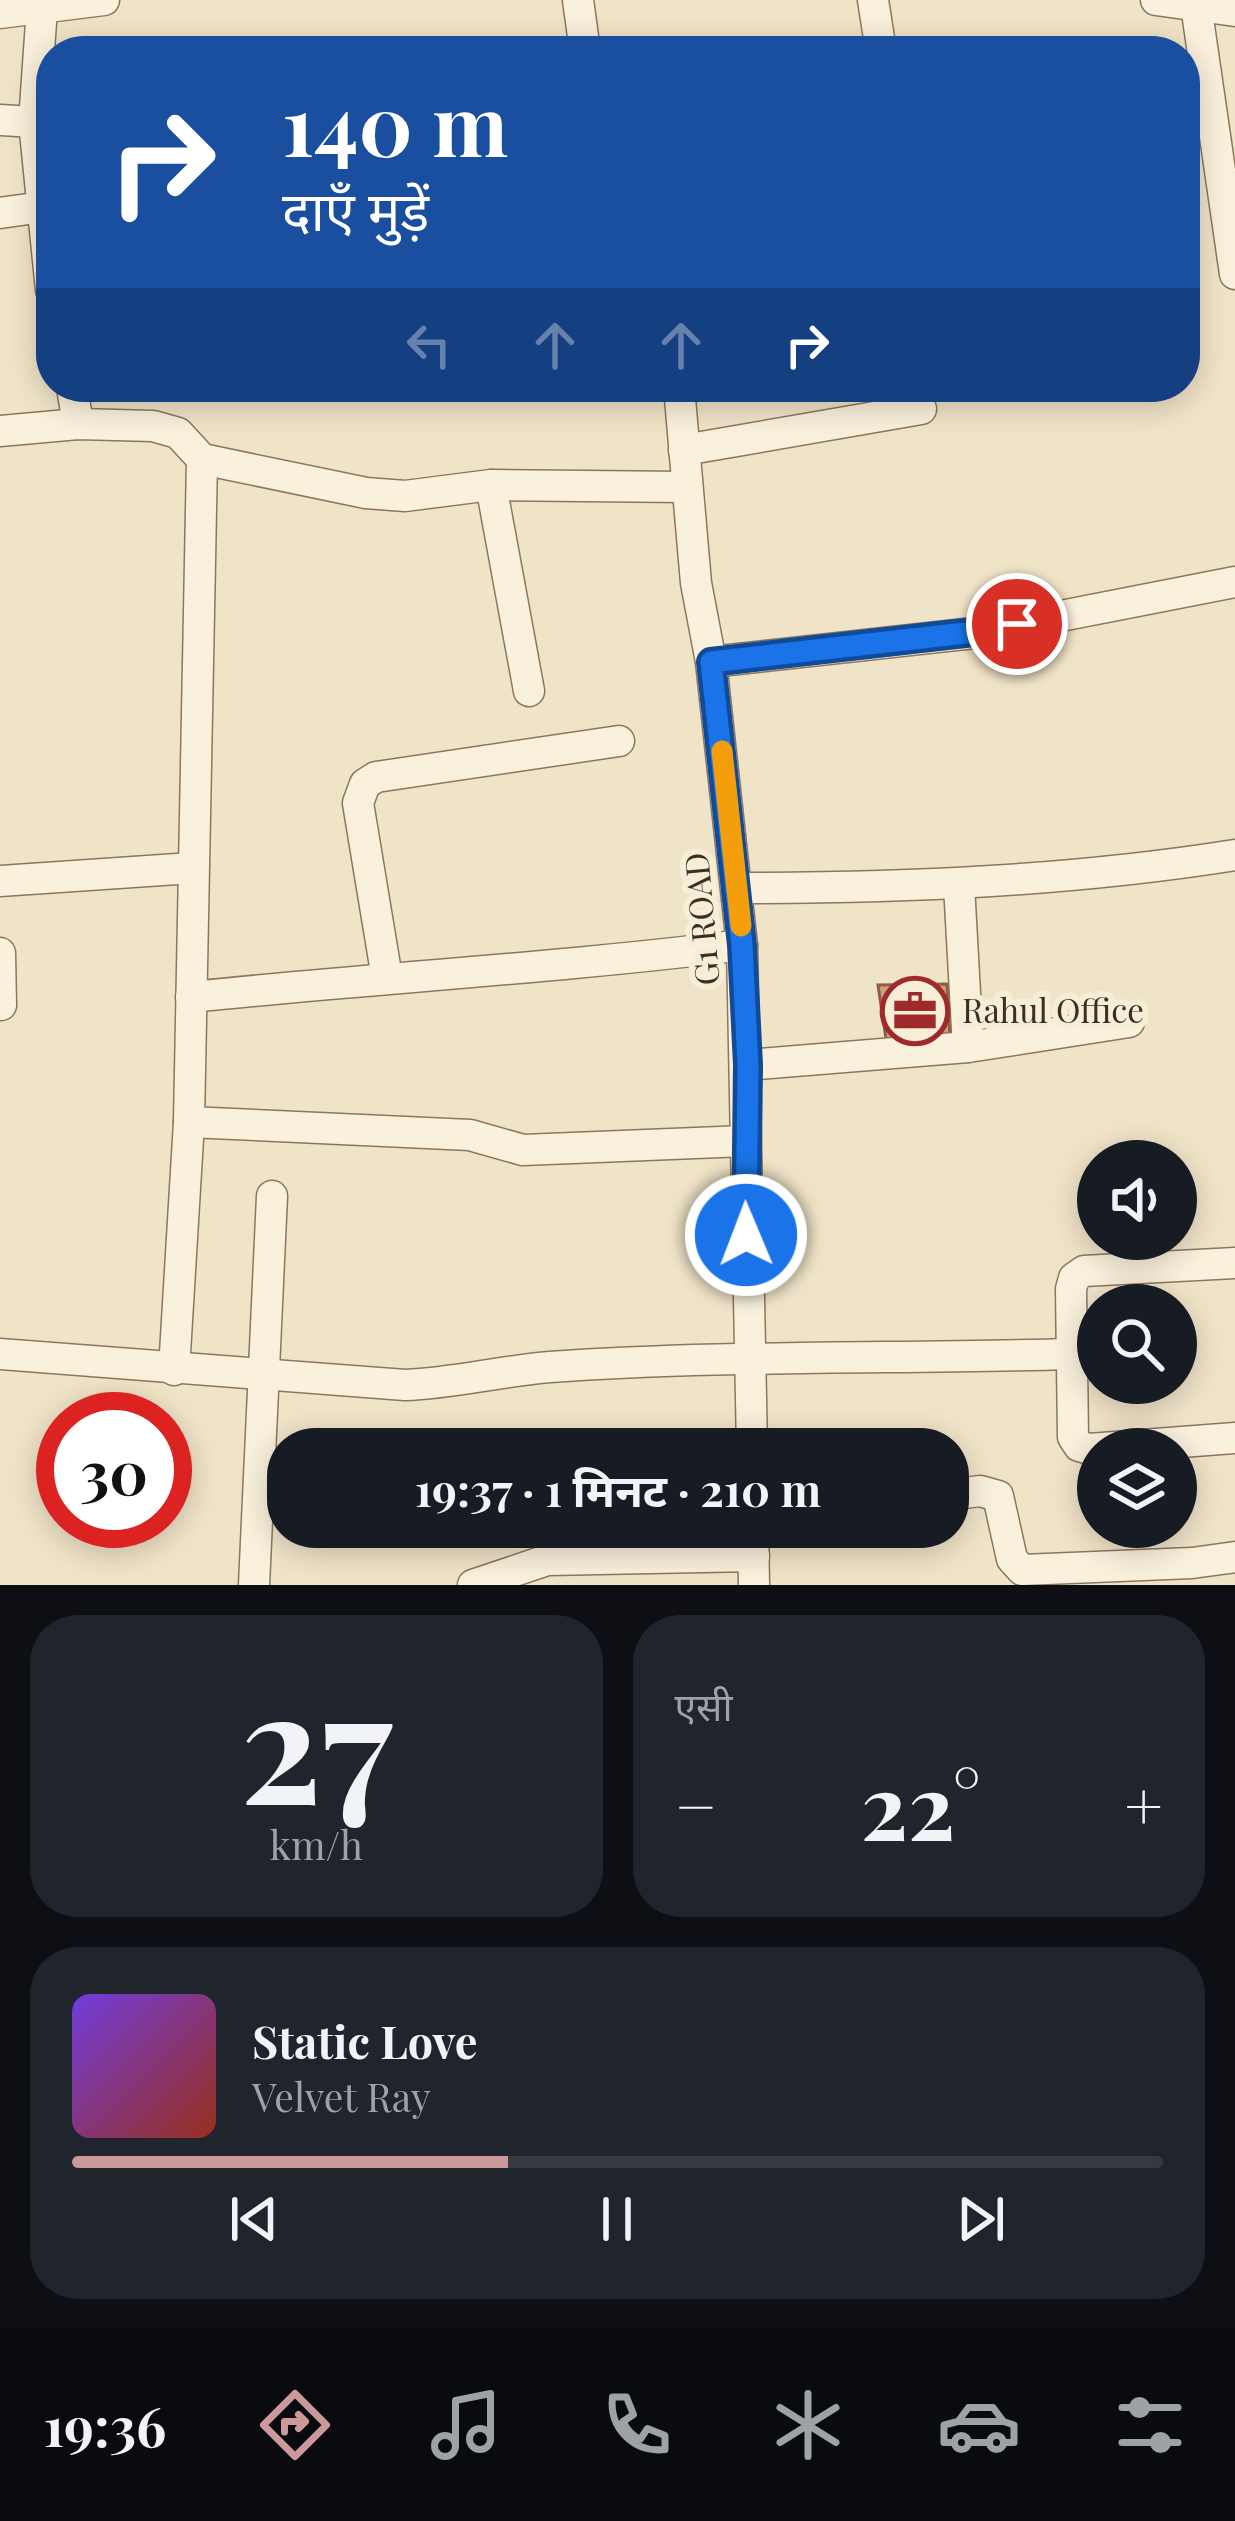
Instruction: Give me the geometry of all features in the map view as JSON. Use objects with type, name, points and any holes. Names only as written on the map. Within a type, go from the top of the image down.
[{"type":"street","points":[[0,13],[104,0]]},
{"type":"street","points":[[578,0],[583,36]]},
{"type":"street","points":[[873,0],[879,36]]},
{"type":"street","points":[[1156,0],[1235,11]]},
{"type":"street","points":[[1196,5],[1235,274]]},
{"type":"street","points":[[40,36],[42,8]]},
{"type":"street","points":[[36,94],[36,141]]},
{"type":"street","points":[[0,120],[34,122]]},
{"type":"street","points":[[0,213],[36,207]]},
{"type":"street","points":[[74,402],[78,424]]},
{"type":"street","name":"G1 ROAD","points":[[680,402],[685,487],[711,662],[742,945],[748,1065],[745,1141],[752,1428]]},
{"type":"street","points":[[684,450],[921,409]]},
{"type":"street","points":[[0,431],[78,424],[153,426],[178,433],[202,459],[366,493],[405,496],[491,484],[685,487]]},
{"type":"street","points":[[174,1370],[189,1122],[202,459]]},
{"type":"street","points":[[491,484],[529,691]]},
{"type":"street","points":[[711,662],[974,632],[1235,582]]},
{"type":"street","points":[[387,978],[358,803],[365,784],[376,777],[619,741]]},
{"type":"street","points":[[737,888],[959,885],[1155,868],[1235,855]]},
{"type":"street","points":[[0,881],[192,868]]},
{"type":"street","points":[[959,885],[968,1047]]},
{"type":"street","points":[[191,997],[593,964],[742,945]]},
{"type":"street","points":[[0,953],[1,1004]]},
{"type":"street","points":[[748,1065],[968,1047],[1129,1022]]},
{"type":"street","points":[[189,1122],[470,1135],[523,1150],[745,1141]]},
{"type":"street","points":[[254,1585],[272,1196]]},
{"type":"street","points":[[1235,1263],[1084,1271],[1074,1278],[1071,1288],[1072,1436],[1079,1446],[1235,1438]]},
{"type":"street","points":[[0,1354],[405,1384],[456,1383],[546,1367],[1071,1354]]},
{"type":"street","points":[[969,1492],[998,1496],[1012,1559],[1022,1570],[1235,1557]]},
{"type":"street","points":[[473,1585],[547,1560],[754,1556]]},
{"type":"building","name":"Rahul Office","points":[[947,984],[950,1037],[886,1039],[878,985]]},
{"type":"slow traffic","points":[[722,751],[741,926]]},
{"type":"place","name":"Rahul Office","points":[[915,1011]]},
{"type":"route","points":[[746,1235],[748,1065],[742,945],[711,662],[1017,624]]}]
